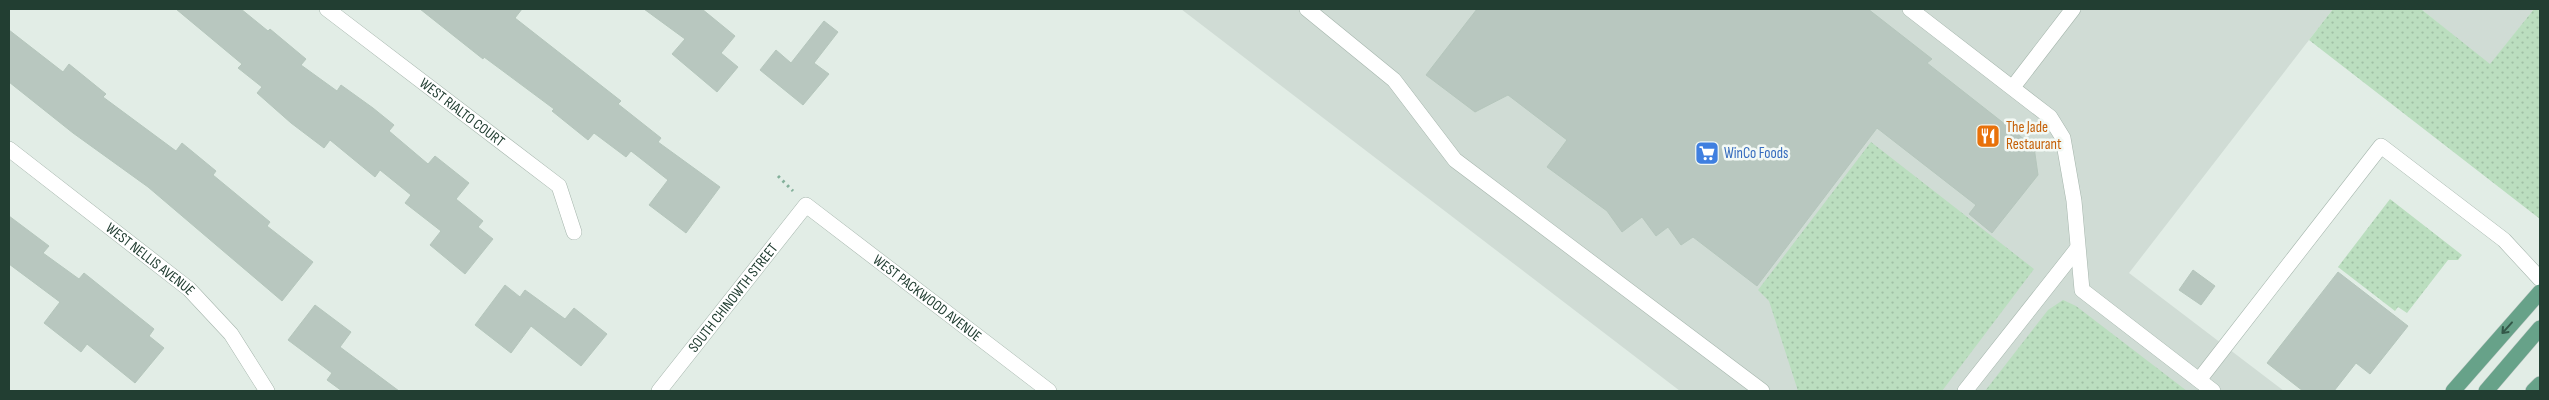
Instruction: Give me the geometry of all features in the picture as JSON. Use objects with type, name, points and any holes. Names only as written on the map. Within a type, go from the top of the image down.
[{"type":"main road","points":[[2453,391],[2540,292]]},
{"type":"main road","points":[[2486,391],[2540,328]]},
{"type":"main road","points":[[2533,391],[2540,384]]},
{"type":"street","name":"WEST RIALTO COURT","points":[[328,9],[559,186],[574,232]]},
{"type":"street","points":[[1307,9],[1394,80],[1455,160],[1762,391]]},
{"type":"street","points":[[1910,9],[2050,117],[2063,138],[2074,201],[2082,290],[2213,391]]},
{"type":"street","points":[[2013,87],[2073,9]]},
{"type":"street","points":[[2200,380],[2381,146],[2504,240],[2540,279]]},
{"type":"street","name":"WEST NELLIS AVENUE","points":[[9,149],[189,289],[231,334],[267,391]]},
{"type":"street","name":"SOUTH CHINOWTH STREET","points":[[659,391],[806,205]]},
{"type":"street","name":"WEST PACKWOOD AVENUE","points":[[806,205],[1049,391]]},
{"type":"street","points":[[1965,391],[2077,248]]},
{"type":"shaded area","points":[[1181,9],[2333,9],[2129,273],[2284,391],[1680,391]]},
{"type":"shaded area","points":[[2421,9],[2534,9],[2490,65]]},
{"type":"green space","points":[[2333,9],[2421,9],[2490,64],[2534,9],[2540,9],[2540,219],[2309,40]]},
{"type":"green space","points":[[1871,142],[2034,269],[1942,391],[1798,391],[1769,301],[1758,290]]},
{"type":"green space","points":[[2390,199],[2462,255],[2458,260],[2448,260],[2407,313],[2398,307],[2395,311],[2338,267]]},
{"type":"green space","points":[[2063,300],[2076,306],[2187,391],[1985,391],[2048,310]]},
{"type":"building","points":[[176,9],[241,9],[268,31],[270,29],[306,59],[301,65],[337,91],[341,85],[394,125],[389,131],[428,164],[435,156],[469,183],[456,199],[483,221],[478,227],[493,239],[465,274],[430,245],[441,231],[405,203],[411,195],[380,170],[375,177],[330,140],[324,148],[291,123],[257,93],[262,87],[238,68],[242,64]]},
{"type":"building","points":[[420,9],[522,9],[515,18],[621,101],[618,104],[661,138],[658,142],[720,187],[686,233],[649,205],[668,180],[631,151],[626,157],[594,133],[588,140],[552,111],[554,109],[484,57],[483,59]]},
{"type":"building","points":[[644,9],[702,9],[735,36],[721,53],[738,67],[717,92],[672,54],[685,39]]},
{"type":"building","name":"WinCo Foods","points":[[1477,9],[1868,9],[1932,59],[1927,63],[2034,147],[2038,175],[1992,233],[1969,214],[1976,205],[1877,128],[1757,286],[1693,237],[1681,245],[1668,227],[1656,236],[1642,217],[1622,232],[1607,211],[1547,167],[1567,140],[1508,95],[1475,112],[1426,75]]},
{"type":"building","points":[[824,21],[838,32],[814,63],[829,74],[803,105],[760,70],[776,50],[791,63]]},
{"type":"building","points":[[9,30],[63,72],[69,64],[106,94],[103,97],[176,151],[182,143],[216,171],[213,175],[270,222],[267,226],[313,262],[282,301],[148,187],[73,133],[9,82]]},
{"type":"building","points":[[9,216],[49,246],[43,253],[79,279],[84,273],[154,329],[149,336],[164,348],[135,383],[87,344],[81,352],[44,323],[60,302],[9,264]]},
{"type":"building","points":[[2193,270],[2215,286],[2201,305],[2179,290]]},
{"type":"building","points":[[2338,272],[2408,326],[2370,374],[2356,363],[2334,391],[2303,391],[2267,363]]},
{"type":"building","points":[[505,285],[520,297],[525,290],[565,319],[574,308],[607,334],[581,366],[531,326],[511,353],[475,325]]},
{"type":"building","points":[[315,305],[351,332],[340,347],[399,391],[342,391],[327,380],[332,373],[288,340]]},
{"type":"place","name":"The Jade Restaurant","points":[[1988,136]]},
{"type":"place","name":"WinCo Foods","points":[[1707,153]]}]
